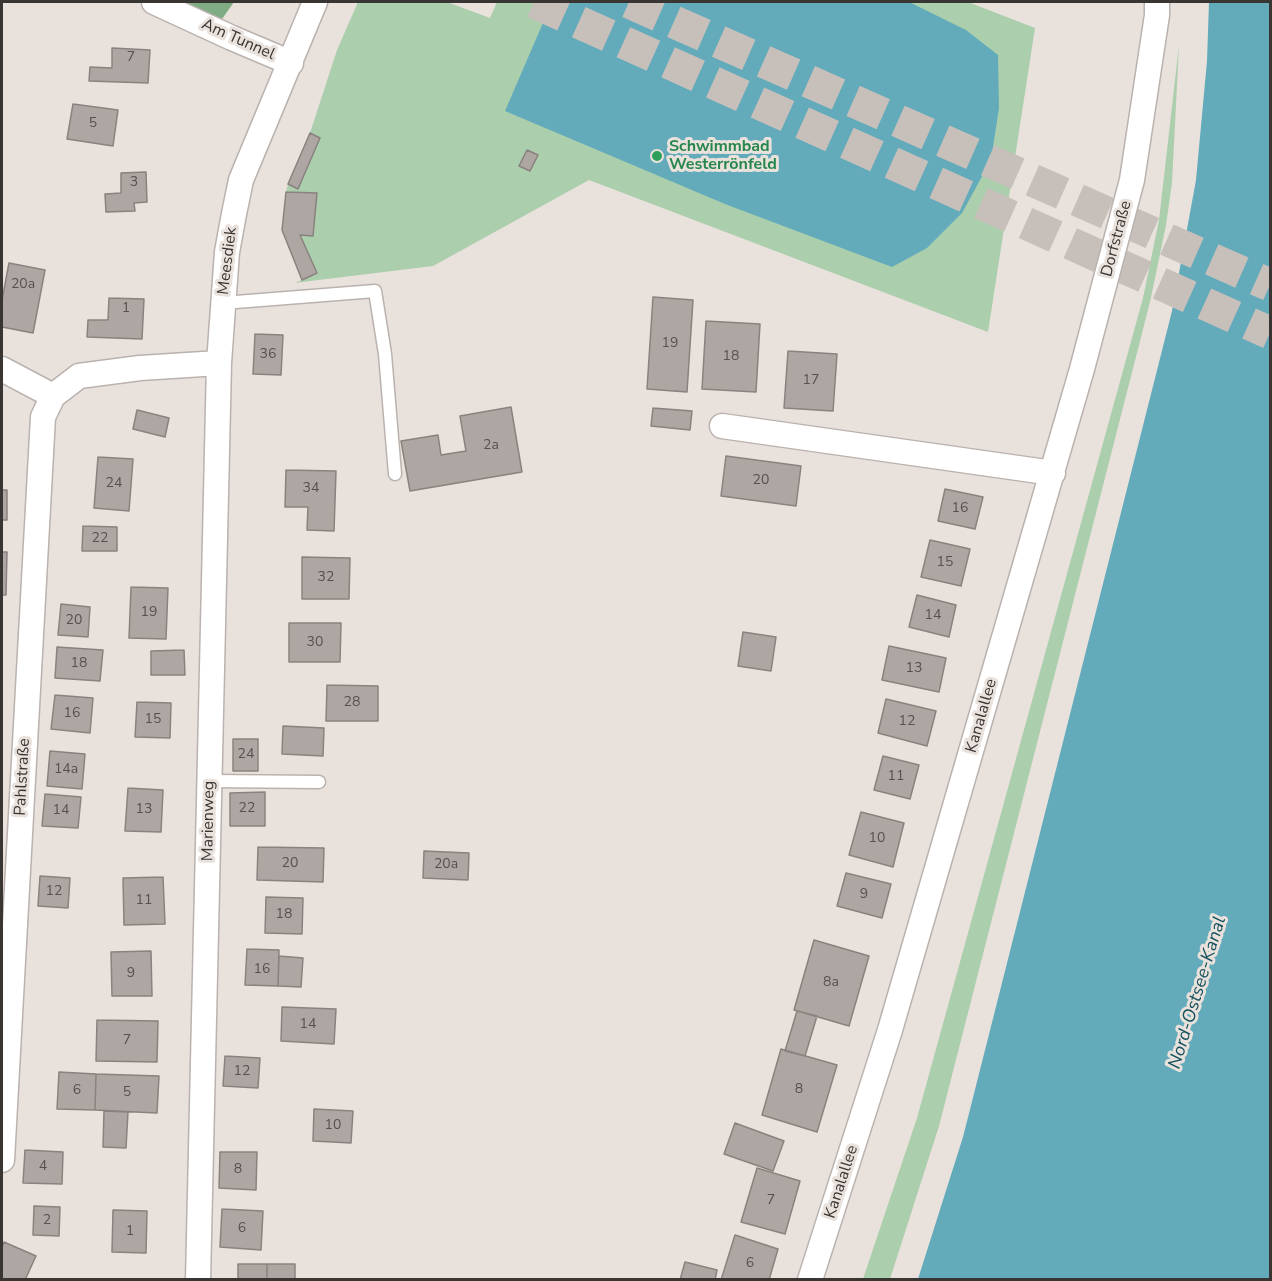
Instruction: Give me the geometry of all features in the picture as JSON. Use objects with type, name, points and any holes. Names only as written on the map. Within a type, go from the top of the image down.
[{"type":"street","name":"Am Tunnel","points":[[154,2],[291,63]]},
{"type":"street","name":"Meesdiek","points":[[219,363],[227,252],[241,180],[315,2]]},
{"type":"street","name":"Dorfstraße","points":[[1053,473],[1132,180],[1157,15],[1157,2]]},
{"type":"street","points":[[2,369],[53,396],[79,376],[140,368],[219,363]]},
{"type":"street","name":"Marienweg","points":[[198,1280],[219,363]]},
{"type":"street","name":"Pahlstraße","points":[[2,1160],[43,417],[53,396]]},
{"type":"street","points":[[722,426],[1053,473]]},
{"type":"street","name":"Kanalallee","points":[[810,1280],[890,1030],[1053,473]]},
{"type":"lane","points":[[223,303],[375,291],[385,354],[395,474]]},
{"type":"lane","points":[[210,781],[319,782]]},
{"type":"green space","points":[[184,2],[234,2],[222,19]]},
{"type":"green space","name":"Schwimmbad Westerrönfeld","points":[[358,2],[447,2],[490,18],[497,2],[968,2],[1035,28],[988,332],[589,180],[433,266],[294,283],[302,280],[282,230],[286,192],[310,133],[337,50]]},
{"type":"green space","points":[[1179,45],[1172,183],[1150,302],[939,1126],[890,1279],[863,1279],[917,1118],[1143,298],[1159,220]]},
{"type":"water","points":[[552,2],[909,2],[966,30],[998,55],[999,108],[991,160],[962,213],[927,248],[892,267],[725,204],[505,111]]},
{"type":"water","name":"Nord-Ostsee-Kanal","points":[[1209,2],[1270,2],[1270,1279],[918,1279],[963,1137],[1172,311],[1196,180],[1207,61]]},
{"type":"building","points":[[112,48],[150,50],[148,83],[89,81],[90,67],[112,68]]},
{"type":"building","points":[[73,104],[118,110],[113,146],[67,139]]},
{"type":"building","points":[[310,133],[320,138],[298,189],[288,184]]},
{"type":"building","points":[[527,150],[538,155],[530,171],[519,166]]},
{"type":"building","points":[[146,172],[147,202],[134,203],[135,211],[106,212],[105,194],[121,193],[121,173]]},
{"type":"building","points":[[286,192],[317,193],[313,236],[300,235],[317,273],[302,280],[282,230]]},
{"type":"building","points":[[9,263],[45,270],[33,333],[2,327],[2,300]]},
{"type":"building","points":[[653,297],[693,300],[687,392],[647,389]]},
{"type":"building","points":[[109,298],[144,299],[142,339],[87,337],[88,320],[108,320]]},
{"type":"building","points":[[706,321],[760,324],[756,392],[702,389]]},
{"type":"building","points":[[255,334],[283,335],[281,375],[253,374]]},
{"type":"building","points":[[788,351],[837,354],[833,411],[784,408]]},
{"type":"building","points":[[511,407],[522,472],[410,491],[401,441],[438,435],[441,455],[466,451],[460,416]]},
{"type":"building","points":[[653,408],[692,411],[690,430],[651,426]]},
{"type":"building","points":[[137,410],[169,418],[165,437],[133,429]]},
{"type":"building","points":[[726,456],[801,466],[796,506],[721,496]]},
{"type":"building","points":[[98,457],[133,459],[129,511],[94,508]]},
{"type":"building","points":[[286,470],[336,471],[334,531],[307,530],[308,507],[285,507]]},
{"type":"building","points":[[945,489],[983,497],[975,529],[938,521]]},
{"type":"building","points":[[2,490],[7,490],[7,520],[2,520]]},
{"type":"building","points":[[83,526],[117,527],[117,551],[82,551]]},
{"type":"building","points":[[930,540],[970,549],[961,586],[921,577]]},
{"type":"building","points":[[2,552],[7,552],[6,595],[2,595]]},
{"type":"building","points":[[302,557],[350,558],[349,599],[302,599]]},
{"type":"building","points":[[131,587],[168,588],[166,639],[129,638]]},
{"type":"building","points":[[917,595],[956,605],[949,637],[909,627]]},
{"type":"building","points":[[61,604],[90,607],[88,637],[58,635]]},
{"type":"building","points":[[289,623],[341,623],[340,662],[289,662]]},
{"type":"building","points":[[743,632],[776,637],[771,671],[738,666]]},
{"type":"building","points":[[889,646],[946,658],[939,692],[882,680]]},
{"type":"building","points":[[57,647],[103,650],[100,681],[55,678]]},
{"type":"building","points":[[184,650],[185,675],[151,675],[151,651]]},
{"type":"building","points":[[327,685],[378,686],[378,721],[326,721]]},
{"type":"building","points":[[55,695],[93,698],[90,733],[51,729]]},
{"type":"building","points":[[886,699],[936,711],[927,746],[878,733]]},
{"type":"building","points":[[137,702],[171,703],[170,738],[135,737]]},
{"type":"building","points":[[283,726],[324,728],[323,756],[282,754]]},
{"type":"building","points":[[233,739],[258,739],[258,771],[233,771]]},
{"type":"building","points":[[50,751],[85,754],[82,789],[47,786]]},
{"type":"building","points":[[883,756],[919,765],[910,799],[874,790]]},
{"type":"building","points":[[128,788],[163,790],[161,832],[125,831]]},
{"type":"building","points":[[265,792],[265,826],[230,826],[230,793]]},
{"type":"building","points":[[45,794],[81,797],[78,828],[42,826]]},
{"type":"building","points":[[861,812],[904,823],[893,867],[849,855]]},
{"type":"building","points":[[258,847],[324,848],[323,882],[257,880]]},
{"type":"building","points":[[424,851],[469,853],[468,880],[423,878]]},
{"type":"building","points":[[846,873],[891,884],[882,918],[837,906]]},
{"type":"building","points":[[40,876],[70,878],[68,908],[38,906]]},
{"type":"building","points":[[163,877],[165,924],[124,925],[123,878]]},
{"type":"building","points":[[266,897],[303,898],[302,934],[265,933]]},
{"type":"building","points":[[814,940],[869,956],[849,1026],[794,1010]]},
{"type":"building","points":[[247,949],[279,950],[278,986],[245,985]]},
{"type":"building","points":[[151,951],[152,996],[112,996],[111,952]]},
{"type":"building","points":[[279,956],[303,958],[301,987],[278,986]]},
{"type":"building","points":[[282,1007],[336,1009],[334,1044],[281,1041]]},
{"type":"building","points":[[797,1011],[817,1016],[805,1056],[785,1051]]},
{"type":"building","points":[[97,1020],[158,1021],[157,1062],[96,1061]]},
{"type":"building","points":[[781,1049],[837,1065],[817,1132],[762,1115]]},
{"type":"building","points":[[225,1056],[260,1058],[258,1088],[223,1086]]},
{"type":"building","points":[[59,1072],[96,1074],[95,1110],[57,1109]]},
{"type":"building","points":[[96,1074],[159,1076],[157,1113],[95,1110]]},
{"type":"building","points":[[314,1109],[353,1111],[351,1143],[313,1141]]},
{"type":"building","points":[[104,1111],[128,1112],[126,1148],[103,1147]]},
{"type":"building","points":[[735,1123],[784,1141],[773,1171],[724,1154]]},
{"type":"building","points":[[25,1150],[63,1152],[62,1184],[23,1183]]},
{"type":"building","points":[[220,1152],[257,1152],[256,1190],[219,1188]]},
{"type":"building","points":[[757,1168],[800,1181],[785,1234],[741,1222]]},
{"type":"building","points":[[34,1206],[60,1207],[59,1236],[33,1235]]},
{"type":"building","points":[[222,1209],[263,1211],[261,1250],[220,1247]]},
{"type":"building","points":[[113,1210],[147,1211],[146,1253],[112,1252]]},
{"type":"building","points":[[735,1235],[778,1249],[769,1280],[721,1280]]},
{"type":"building","points":[[4,1242],[36,1256],[25,1280],[2,1280]]},
{"type":"building","points":[[685,1262],[717,1270],[715,1280],[680,1280]]},
{"type":"building","points":[[238,1264],[267,1264],[267,1280],[238,1280]]},
{"type":"building","points":[[267,1264],[295,1264],[295,1280],[267,1280]]},
{"type":"tunnel","points":[[534,2],[1270,333]]},
{"type":"tunnel","points":[[629,2],[1270,285]]},
{"type":"place","name":"Schwimmbad Westerrönfeld","points":[[657,156]]}]
